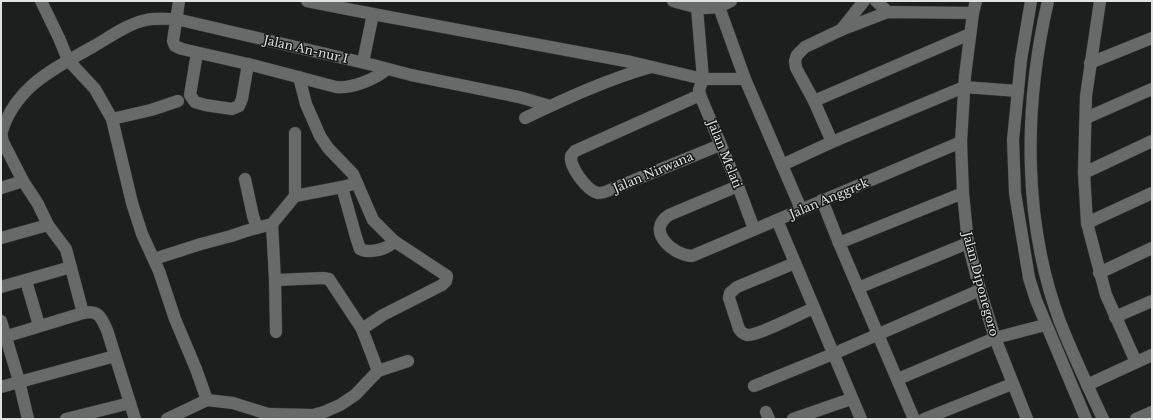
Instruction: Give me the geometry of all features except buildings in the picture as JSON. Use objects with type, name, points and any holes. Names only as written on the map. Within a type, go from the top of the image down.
[{"type":"street","points":[[41,1],[68,60],[95,89],[112,119],[132,203],[143,238],[154,259],[175,319],[207,400]]},
{"type":"street","points":[[179,1],[173,38],[174,44],[179,48],[197,54],[248,64],[341,88],[376,78],[387,69]]},
{"type":"street","points":[[310,1],[631,62],[703,78],[745,79]]},
{"type":"street","points":[[673,1],[697,8],[708,9],[719,7],[731,1]]},
{"type":"street","points":[[840,30],[864,1]]},
{"type":"street","points":[[876,1],[888,12]]},
{"type":"street","points":[[1031,1],[1024,41],[1012,140],[1015,193],[1029,278],[1045,325],[1086,419]]},
{"type":"street","points":[[1048,1],[1038,50],[1032,107],[1030,157],[1034,212],[1040,251],[1053,300],[1060,321],[1103,419]]},
{"type":"street","points":[[1100,1],[1086,96],[1084,173],[1087,224],[1106,295],[1136,362]]},
{"type":"street","points":[[719,7],[745,79],[801,209]]},
{"type":"street","points":[[832,142],[814,101],[796,68],[795,61],[797,55],[805,47],[840,30],[888,12],[975,7]]},
{"type":"street","name":"Jalan Diponegoro","points":[[975,7],[970,34],[964,87],[961,142],[963,193],[968,243],[980,290],[995,338],[1027,419]]},
{"type":"street","points":[[697,8],[703,78],[699,90],[700,95]]},
{"type":"street","points":[[363,62],[373,14]]},
{"type":"street","name":"Jalan An-nur I","points":[[1,134],[10,112],[32,84],[68,60],[121,30],[146,20],[176,19],[363,62],[416,76],[519,97],[550,106]]},
{"type":"street","points":[[814,101],[970,34]]},
{"type":"street","points":[[1090,63],[1152,38]]},
{"type":"street","points":[[197,54],[190,95],[195,102],[205,105],[232,109],[239,106],[242,99],[248,64]]},
{"type":"street","points":[[524,118],[635,71],[652,67]]},
{"type":"street","points":[[299,77],[306,104],[320,136],[328,148],[353,174],[371,217],[394,241],[445,274],[448,278],[442,285],[383,315],[362,329]]},
{"type":"street","points":[[782,165],[832,142],[964,87],[1018,91]]},
{"type":"street","points":[[1086,118],[1152,89]]},
{"type":"street","name":"Jalan Melati","points":[[700,95],[738,186],[754,229]]},
{"type":"street","name":"Jalan Nirwana","points":[[700,95],[575,151],[571,156],[571,162],[587,186],[596,192],[605,192],[720,144]]},
{"type":"street","points":[[112,119],[151,110],[178,101]]},
{"type":"street","points":[[154,259],[272,224],[295,196],[295,133]]},
{"type":"street","points":[[1,134],[48,225],[66,249],[83,313]]},
{"type":"street","points":[[1084,173],[1152,141]]},
{"type":"street","name":"Jalan Anggrek","points":[[738,186],[669,214],[664,218],[661,223],[660,234],[667,245],[680,253],[692,256],[961,142]]},
{"type":"street","points":[[245,179],[257,228]]},
{"type":"street","points":[[1,188],[24,181]]},
{"type":"street","points":[[295,196],[342,187],[357,182]]},
{"type":"street","points":[[342,187],[360,249],[367,251],[386,248],[394,241]]},
{"type":"street","points":[[839,243],[963,193]]},
{"type":"street","points":[[1087,224],[1152,194]]},
{"type":"street","points":[[822,200],[914,419]]},
{"type":"street","points":[[777,220],[861,419]]},
{"type":"street","points":[[272,224],[276,332]]},
{"type":"street","points":[[1,238],[48,225]]},
{"type":"street","points":[[858,288],[968,243]]},
{"type":"street","points":[[1099,272],[1152,248]]},
{"type":"street","points":[[795,263],[743,284],[730,293],[729,298],[739,329],[744,334],[758,332],[814,308]]},
{"type":"street","points":[[1,287],[71,267]]},
{"type":"street","points":[[275,280],[329,279],[362,329],[378,371]]},
{"type":"street","points":[[26,281],[39,325]]},
{"type":"street","points":[[754,386],[833,354],[980,290]]},
{"type":"street","points":[[1115,317],[1152,301]]},
{"type":"street","points":[[3,337],[83,313],[93,312],[100,316],[107,330],[116,356],[135,419]]},
{"type":"street","points":[[1,321],[3,337],[19,381],[28,419]]},
{"type":"street","points":[[898,379],[995,338],[1045,325]]},
{"type":"street","points":[[1087,385],[1152,355]]},
{"type":"street","points":[[1,387],[116,356]]},
{"type":"street","points":[[167,419],[207,400],[233,403],[268,416],[313,415],[340,405],[355,395],[378,371],[408,361]]},
{"type":"street","points":[[924,419],[1012,384]]},
{"type":"street","points":[[793,419],[851,398]]},
{"type":"street","points":[[66,419],[130,403]]},
{"type":"street","points":[[1136,419],[1152,412]]}]
